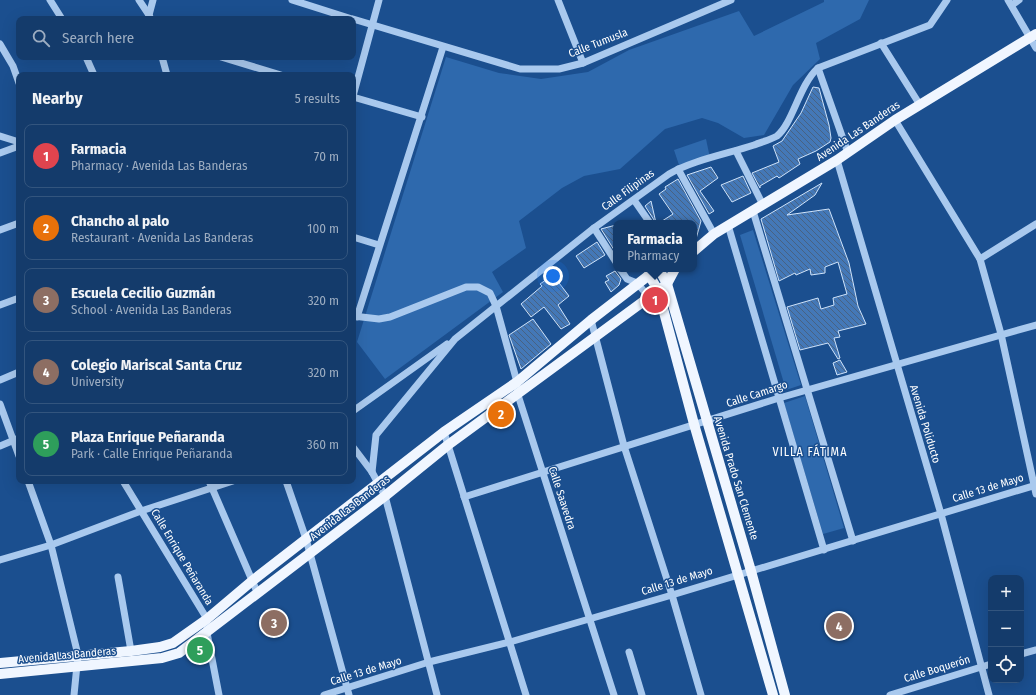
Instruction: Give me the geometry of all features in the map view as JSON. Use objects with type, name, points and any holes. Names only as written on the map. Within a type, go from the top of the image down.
[{"type":"main road","name":"Avenida Las Banderas","points":[[697,248],[714,234],[728,225],[837,160],[895,120],[1033,36]]},
{"type":"main road","name":"Avenida Las Banderas","points":[[0,663],[131,651],[160,647],[173,643],[207,619],[252,580],[444,432],[517,382],[591,320],[637,283],[654,272]]},
{"type":"main road","points":[[655,272],[658,290],[694,424],[773,695]]},
{"type":"main road","name":"Avenida Prado San Clemente","points":[[656,272],[667,284],[751,571],[785,695]]},
{"type":"main road","name":"Avenida Las Banderas","points":[[0,674],[162,658],[179,653],[310,554],[448,445],[667,284],[674,272]]},
{"type":"street","points":[[50,0],[60,16]]},
{"type":"street","points":[[139,0],[149,16]]},
{"type":"street","points":[[150,16],[153,0]]},
{"type":"street","name":"Calle Tumusla","points":[[292,0],[343,16]]},
{"type":"street","points":[[356,85],[379,0]]},
{"type":"street","points":[[558,0],[583,63]]},
{"type":"street","name":"Calle Tumusla","points":[[356,20],[520,69],[558,69],[583,63],[731,0]]},
{"type":"street","name":"Calle Filipinas","points":[[372,472],[376,435],[454,339],[594,228],[678,169],[767,140],[782,131],[805,84],[811,74],[818,68],[930,25],[947,0]]},
{"type":"street","points":[[1019,0],[1010,2],[1033,36],[1036,48]]},
{"type":"street","points":[[881,43],[920,105]]},
{"type":"street","points":[[0,44],[13,66],[16,74]]},
{"type":"street","points":[[356,314],[422,116],[443,47]]},
{"type":"street","points":[[87,60],[93,72]]},
{"type":"street","points":[[163,60],[166,72]]},
{"type":"street","points":[[231,60],[271,72]]},
{"type":"street","points":[[818,68],[848,153]]},
{"type":"street","points":[[356,97],[422,116]]},
{"type":"street","points":[[895,120],[980,259],[1001,334],[1036,494]]},
{"type":"street","points":[[0,136],[16,141]]},
{"type":"street","points":[[0,153],[16,147]]},
{"type":"street","points":[[736,151],[762,205]]},
{"type":"street","name":"Avenida Poliducto","points":[[837,160],[941,514],[980,667],[989,695]]},
{"type":"street","points":[[678,169],[714,234]]},
{"type":"street","points":[[634,200],[648,220]]},
{"type":"street","points":[[753,211],[853,541]]},
{"type":"street","points":[[0,230],[16,223]]},
{"type":"street","points":[[980,259],[1036,224]]},
{"type":"street","points":[[728,225],[824,550]]},
{"type":"street","points":[[594,228],[613,257]]},
{"type":"street","points":[[356,238],[379,245]]},
{"type":"street","points":[[622,272],[627,279],[637,283],[649,297]]},
{"type":"street","points":[[356,317],[379,319],[390,317],[466,287],[478,287],[490,293],[496,306]]},
{"type":"street","points":[[0,305],[16,299]]},
{"type":"street","name":"Calle Saavedra","points":[[496,306],[517,382],[518,395],[542,473],[591,618],[614,695]]},
{"type":"street","points":[[591,320],[624,446],[672,595],[701,695]]},
{"type":"street","name":"Calle Camargo","points":[[464,497],[779,398],[1036,325]]},
{"type":"street","points":[[356,409],[454,339]]},
{"type":"street","points":[[0,380],[16,373]]},
{"type":"street","points":[[0,404],[16,439],[0,446]]},
{"type":"street","points":[[444,432],[526,695]]},
{"type":"street","points":[[356,451],[372,472],[385,496],[437,695]]},
{"type":"street","points":[[29,484],[51,545],[78,655],[74,695]]},
{"type":"street","name":"Calle Enrique Peñaranda","points":[[125,484],[207,619],[207,633],[219,695]]},
{"type":"street","points":[[211,484],[258,594]]},
{"type":"street","points":[[0,560],[51,545],[141,510],[225,484]]},
{"type":"street","points":[[287,484],[306,539],[348,692]]},
{"type":"street","name":"Calle 13 de Mayo","points":[[324,695],[348,692],[429,662],[510,642],[672,595],[1035,485]]},
{"type":"street","points":[[118,577],[131,651]]},
{"type":"street","points":[[1024,653],[1036,650]]},
{"type":"street","points":[[629,652],[642,695]]},
{"type":"street","name":"Calle Boquerón","points":[[892,695],[988,665]]},
{"type":"shaded area","points":[[824,0],[869,0],[860,19],[816,43],[820,59],[793,85],[764,135],[744,138],[718,123],[702,118],[665,129],[620,169],[584,176],[562,188],[519,221],[526,248],[492,272],[503,292],[385,379],[357,342],[446,57],[499,73],[541,79],[588,72],[629,50],[739,11],[754,36],[824,2]]},
{"type":"shaded area","points":[[706,139],[710,158],[680,168],[674,150]]},
{"type":"shaded area","points":[[753,230],[801,385],[786,390],[740,235]]},
{"type":"shaded area","points":[[805,396],[844,528],[823,534],[784,403]]},
{"type":"shaded area","points":[[206,641],[210,661],[188,654],[204,643]]},
{"type":"building","points":[[813,87],[819,88],[829,125],[831,138],[830,142],[816,151],[798,159],[800,164],[779,178],[777,176],[760,186],[760,188],[752,173],[779,162],[773,146],[782,141],[801,113]]},
{"type":"building","points":[[711,167],[718,178],[700,191],[714,211],[709,214],[687,175]]},
{"type":"building","points":[[743,176],[751,193],[732,202],[721,185]]},
{"type":"building","points":[[678,179],[701,221],[697,235],[697,220],[664,220],[673,214],[659,194],[666,189],[665,187]]},
{"type":"building","points":[[822,183],[815,195],[787,215],[829,209],[849,263],[858,306],[866,324],[838,331],[840,337],[834,338],[840,358],[838,359],[828,343],[800,350],[787,307],[818,298],[821,309],[834,305],[833,298],[847,294],[838,262],[825,267],[825,273],[811,275],[810,269],[796,275],[795,273],[779,281],[761,219]]},
{"type":"building","points":[[651,201],[655,220],[654,220],[645,206]]},
{"type":"building","points":[[613,226],[613,248],[601,229]]},
{"type":"building","points":[[597,242],[605,255],[584,268],[576,256]]},
{"type":"building","points":[[616,272],[621,279],[619,285],[611,292],[605,282],[609,280],[606,276]]},
{"type":"building","points":[[553,275],[569,296],[558,305],[570,324],[561,329],[544,307],[531,317],[521,304],[542,286],[540,284]]},
{"type":"building","points":[[533,319],[551,344],[521,369],[509,335]]},
{"type":"building","points":[[840,360],[847,372],[837,375],[833,363]]},
{"type":"place","name":"Farmacia","points":[[655,300]]},
{"type":"place","name":"Chancho al palo","points":[[501,414]]},
{"type":"place","name":"Escuela Cecilio Guzmán","points":[[274,623]]},
{"type":"place","name":"Colegio Mariscal Santa Cruz","points":[[839,626]]},
{"type":"place","name":"Plaza Enrique Peñaranda","points":[[200,650]]},
{"type":"district","name":"VILLA FÁTIMA","points":[[810,452]]}]
